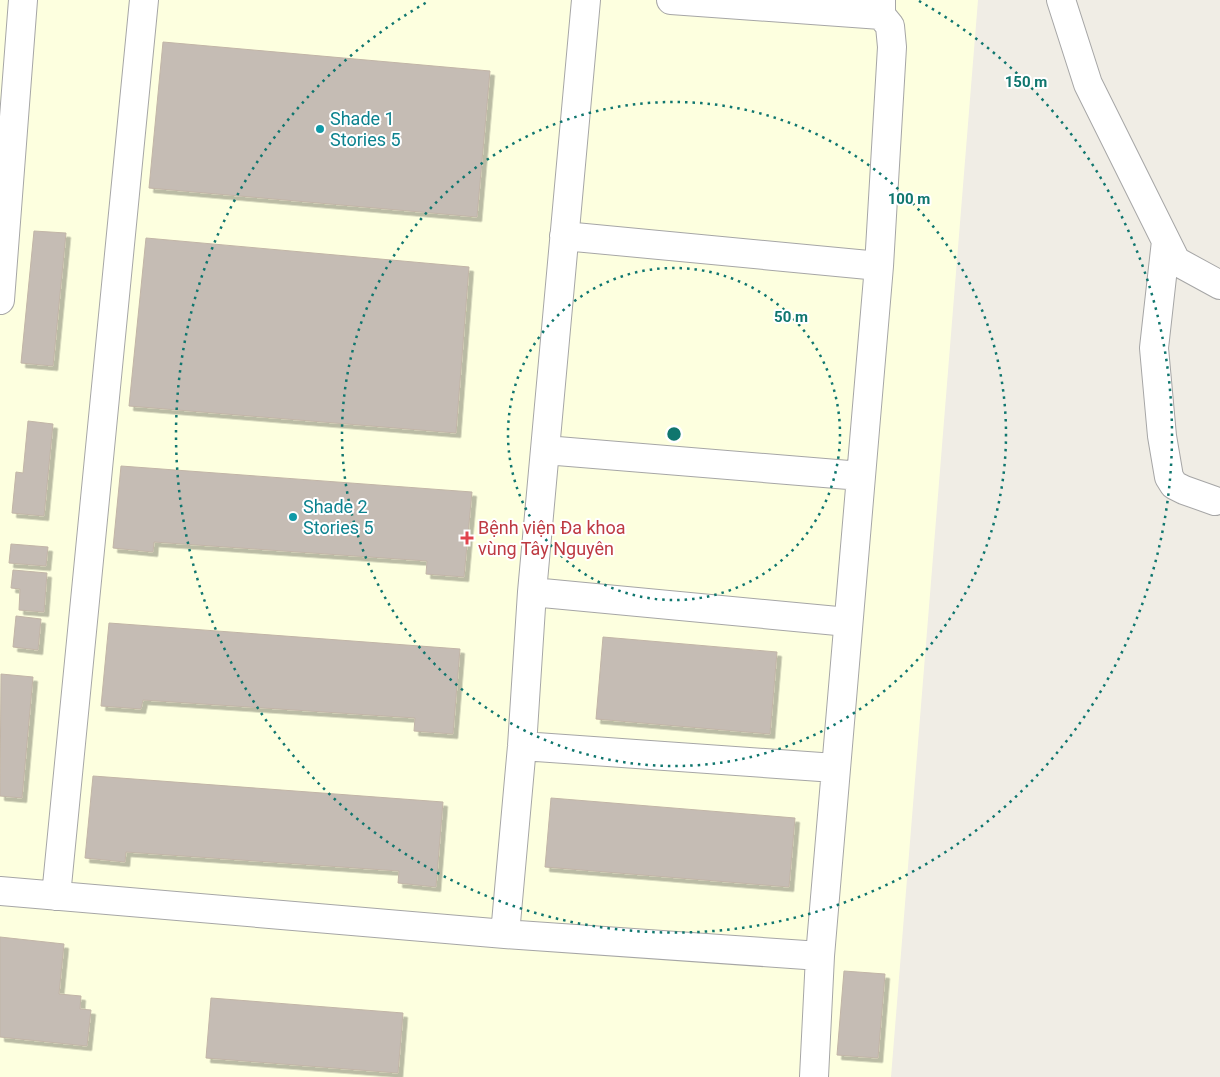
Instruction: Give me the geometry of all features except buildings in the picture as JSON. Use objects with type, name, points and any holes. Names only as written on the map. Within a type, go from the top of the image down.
[{"type":"street","points":[[0,300],[23,0]]},
{"type":"street","points":[[56,896],[144,0]]},
{"type":"street","points":[[505,934],[522,746],[532,592],[586,0]]},
{"type":"street","points":[[671,0],[881,8],[890,26],[892,47],[879,266],[835,768],[824,932],[820,956],[814,1077]]},
{"type":"street","points":[[1060,0],[1088,84],[1176,261],[1220,285]]},
{"type":"street","points":[[564,236],[879,266]]},
{"type":"street","points":[[1166,241],[1154,348],[1162,436],[1169,477],[1174,485],[1216,501]]},
{"type":"street","points":[[545,450],[861,476]]},
{"type":"street","points":[[532,592],[848,622]]},
{"type":"street","points":[[522,746],[835,768]]},
{"type":"street","points":[[0,891],[505,934],[820,956]]},
{"type":"shaded area","name":"Bệnh viện Đa khoa vùng Tây Nguyên","points":[[0,0],[978,0],[891,1077],[0,1077]]},
{"type":"place","name":"Shade 1 Stories 5","points":[[320,129]]},
{"type":"place","name":"Shade 2 Stories 5","points":[[293,517]]},
{"type":"place","name":"Bệnh viện Đa khoa vùng Tây Nguyên","points":[[467,538]]}]
